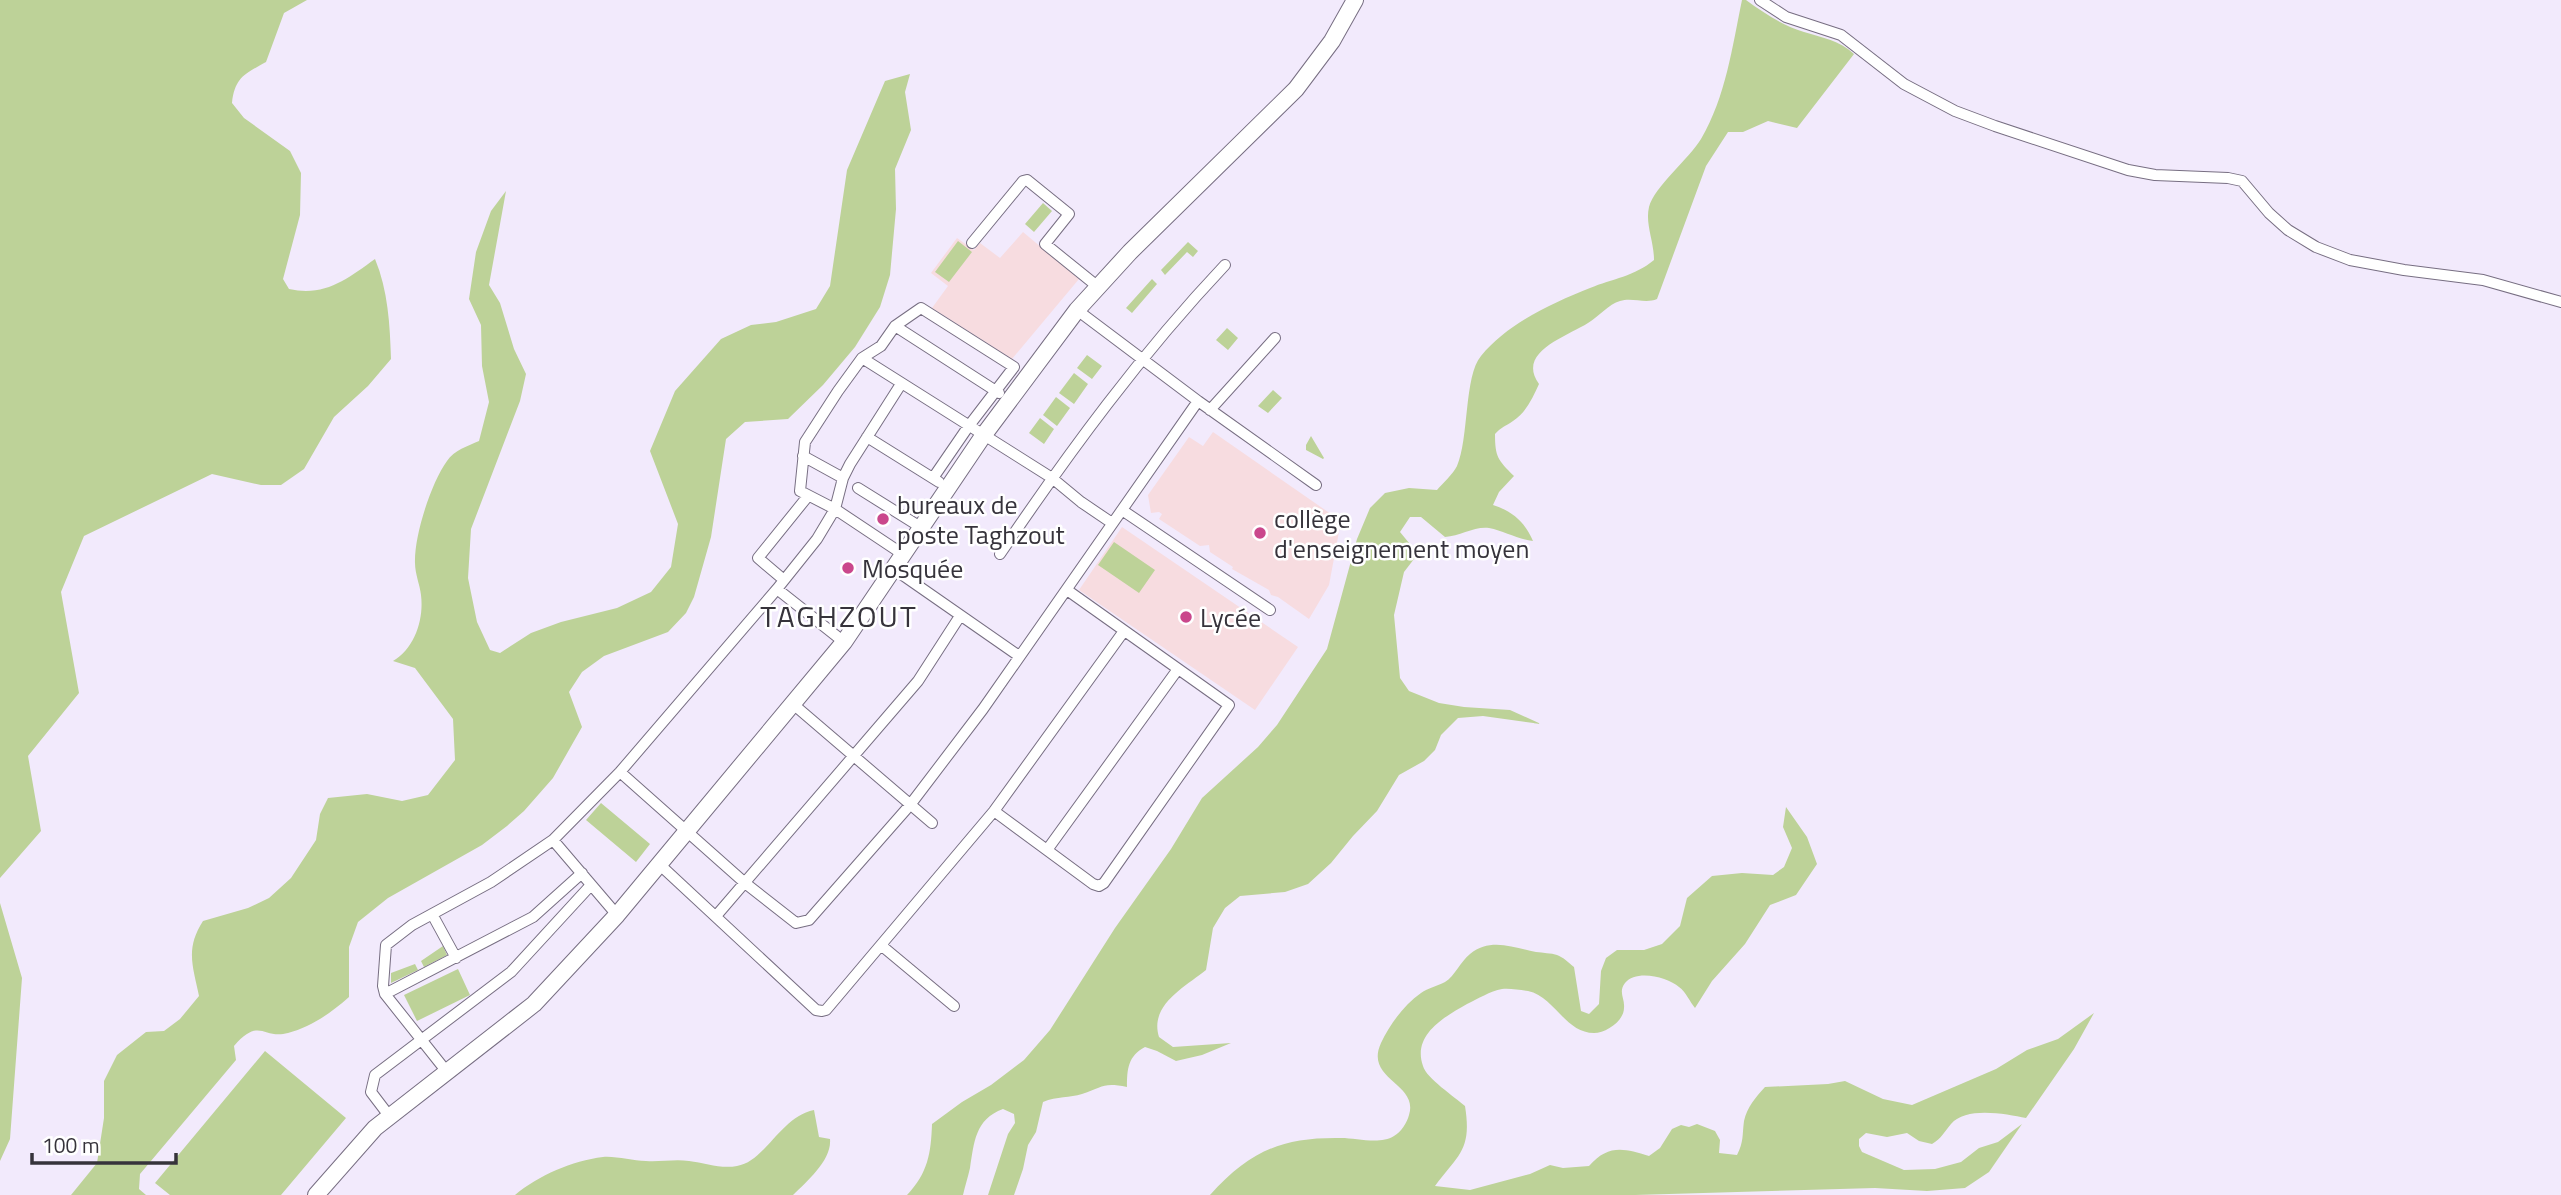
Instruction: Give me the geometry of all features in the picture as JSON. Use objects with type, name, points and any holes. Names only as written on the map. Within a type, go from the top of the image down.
[{"type":"main road","points":[[316,1195],[375,1128],[534,1004],[617,915],[844,642],[983,436],[1077,310],[1097,286],[1296,89],[1332,41],[1355,0]]},
{"type":"street","points":[[1760,0],[1786,17],[1841,35],[1904,84],[1928,98],[1985,122],[2128,170],[2155,175],[2242,181],[2269,213],[2288,230],[2316,247],[2350,260],[2483,280],[2561,302]]},
{"type":"street","points":[[972,243],[1023,181],[1027,180],[1069,214],[1045,244],[1097,286]]},
{"type":"street","points":[[1000,554],[1052,478],[1142,359],[1225,265]]},
{"type":"street","points":[[933,478],[1014,367],[921,308],[895,326],[881,346],[862,358],[805,442],[800,491],[835,509],[960,616],[1019,656]]},
{"type":"street","points":[[1077,310],[1210,410],[1316,485]]},
{"type":"street","points":[[895,326],[1010,400]]},
{"type":"street","points":[[1210,410],[1275,338]]},
{"type":"street","points":[[862,358],[1052,478],[1112,523]]},
{"type":"street","points":[[447,1072],[385,994],[383,986],[386,945],[412,925],[491,882],[553,840],[620,772],[781,585],[817,539],[835,509],[843,478],[901,384]]},
{"type":"street","points":[[620,772],[745,883],[796,923],[809,920],[911,805],[1067,590],[1198,401]]},
{"type":"street","points":[[867,438],[948,488]]},
{"type":"street","points":[[803,456],[843,478]]},
{"type":"street","points":[[858,488],[922,528]]},
{"type":"street","points":[[808,496],[758,558],[781,585],[844,642]]},
{"type":"street","points":[[1122,510],[1270,610]]},
{"type":"street","points":[[994,811],[1099,886],[1104,883],[1229,705],[1067,590]]},
{"type":"street","points":[[716,916],[918,681],[960,616]]},
{"type":"street","points":[[659,864],[816,1010],[822,1012],[882,946],[994,811],[1124,631]]},
{"type":"street","points":[[1046,849],[1178,669]]},
{"type":"street","points":[[793,704],[932,823]]},
{"type":"street","points":[[553,840],[617,915]]},
{"type":"street","points":[[385,994],[533,917],[582,873]]},
{"type":"street","points":[[390,1116],[371,1092],[375,1075],[511,972],[591,885]]},
{"type":"street","points":[[432,914],[456,958]]},
{"type":"street","points":[[882,946],[954,1006]]},
{"type":"shaded area","points":[[1023,232],[1079,279],[1012,359],[932,308],[948,286],[931,273],[957,238],[974,250],[980,243],[1000,258]]},
{"type":"shaded area","name":"collège d'enseignement moyen","points":[[1213,432],[1341,521],[1329,585],[1309,619],[1271,595],[1269,590],[1232,569],[1233,567],[1210,552],[1209,545],[1200,546],[1159,519],[1162,514],[1151,513],[1148,495],[1189,437],[1203,446]]},
{"type":"shaded area","name":"Lycée","points":[[1122,527],[1298,647],[1255,710],[1079,590]]},
{"type":"green space","points":[[0,0],[307,0],[284,13],[266,62],[242,77],[233,94],[232,103],[244,118],[290,151],[301,173],[300,215],[283,279],[289,289],[314,291],[325,288],[345,279],[375,259],[386,295],[391,359],[368,386],[334,417],[304,469],[281,485],[261,485],[212,474],[84,536],[61,592],[79,693],[28,756],[41,831],[0,878]]},
{"type":"green space","points":[[1742,0],[1789,26],[1837,42],[1854,54],[1797,128],[1768,121],[1743,132],[1728,132],[1706,166],[1657,299],[1625,300],[1616,303],[1539,354],[1534,363],[1534,373],[1539,384],[1532,399],[1518,418],[1495,434],[1498,458],[1514,476],[1499,492],[1493,505],[1517,518],[1533,541],[1489,528],[1478,528],[1445,537],[1421,517],[1410,517],[1400,532],[1414,549],[1431,554],[1414,559],[1404,572],[1394,615],[1400,678],[1409,691],[1439,703],[1510,710],[1541,724],[1483,716],[1458,718],[1441,735],[1435,750],[1424,761],[1399,775],[1377,811],[1331,863],[1308,884],[1285,892],[1240,896],[1225,908],[1213,928],[1206,970],[1179,990],[1164,1006],[1157,1026],[1159,1037],[1173,1047],[1231,1043],[1202,1055],[1176,1061],[1145,1047],[1135,1055],[1130,1064],[1127,1087],[1108,1085],[1043,1102],[1036,1132],[1028,1145],[1014,1195],[988,1195],[1008,1134],[1015,1123],[1014,1114],[1003,1109],[981,1125],[963,1195],[907,1195],[924,1171],[931,1144],[932,1124],[1024,1060],[1050,1030],[1202,798],[1258,747],[1277,725],[1327,649],[1357,539],[1370,508],[1385,493],[1409,488],[1437,490],[1455,469],[1461,454],[1472,378],[1481,356],[1504,334],[1531,316],[1575,294],[1631,274],[1654,260],[1648,220],[1649,207],[1658,191],[1696,147],[1710,123],[1727,71]]},
{"type":"green space","points":[[910,74],[905,92],[911,130],[895,169],[896,209],[890,275],[880,307],[855,347],[823,385],[788,419],[745,422],[726,439],[711,537],[694,597],[686,613],[668,632],[604,656],[582,672],[569,692],[582,727],[553,778],[524,811],[482,845],[388,898],[358,922],[349,947],[349,997],[328,1014],[305,1027],[280,1034],[250,1032],[234,1046],[236,1060],[140,1174],[139,1189],[146,1195],[71,1195],[97,1163],[104,1118],[104,1081],[117,1055],[146,1032],[164,1031],[180,1019],[199,996],[192,949],[203,921],[248,908],[269,898],[291,878],[316,840],[320,814],[328,798],[367,794],[402,801],[428,795],[455,760],[453,719],[415,668],[393,661],[407,649],[419,623],[422,604],[415,552],[420,525],[430,496],[450,457],[479,441],[489,402],[482,366],[481,325],[469,299],[476,252],[491,211],[506,191],[489,285],[500,303],[514,349],[526,374],[520,401],[471,529],[468,578],[477,622],[490,650],[500,653],[531,633],[561,622],[617,608],[651,592],[671,567],[678,524],[650,451],[675,391],[721,339],[751,325],[776,322],[816,309],[830,286],[847,170],[885,81]]},
{"type":"green space","points":[[1043,203],[1052,211],[1034,232],[1025,224]]},
{"type":"green space","points":[[958,241],[972,252],[949,282],[935,272]]},
{"type":"green space","points":[[1188,242],[1198,251],[1193,257],[1187,252],[1165,275],[1161,270]]},
{"type":"green space","points":[[1152,279],[1157,284],[1132,313],[1126,308]]},
{"type":"green space","points":[[1227,328],[1238,338],[1228,350],[1216,340]]},
{"type":"green space","points":[[1087,355],[1102,366],[1092,379],[1077,368]]},
{"type":"green space","points":[[1074,373],[1088,384],[1074,404],[1059,393]]},
{"type":"green space","points":[[1273,390],[1282,398],[1268,413],[1258,406]]},
{"type":"green space","points":[[1056,397],[1070,408],[1057,426],[1043,415]]},
{"type":"green space","points":[[1040,418],[1054,429],[1044,444],[1029,433]]},
{"type":"green space","points":[[1311,436],[1324,458],[1323,459],[1306,450]]},
{"type":"green space","points":[[1114,542],[1155,570],[1139,593],[1098,565]]},
{"type":"green space","points":[[601,803],[650,844],[636,862],[586,820]]},
{"type":"green space","points":[[1786,807],[1807,837],[1817,864],[1796,895],[1770,905],[1745,944],[1712,981],[1695,1008],[1674,983],[1644,975],[1625,983],[1622,989],[1624,1008],[1621,1017],[1609,1029],[1599,1032],[1575,1027],[1537,994],[1508,989],[1493,991],[1467,1004],[1432,1028],[1422,1045],[1423,1066],[1435,1082],[1465,1106],[1467,1121],[1462,1150],[1435,1186],[1470,1190],[1530,1174],[1550,1165],[1563,1168],[1589,1166],[1603,1154],[1617,1150],[1649,1156],[1660,1148],[1672,1129],[1681,1125],[1689,1127],[1697,1124],[1715,1131],[1720,1140],[1719,1153],[1737,1155],[1747,1111],[1765,1087],[1845,1081],[1883,1099],[1912,1105],[1996,1069],[2027,1050],[2058,1039],[2094,1013],[2074,1049],[2026,1118],[1987,1113],[1966,1115],[1958,1118],[1932,1144],[1919,1141],[1907,1133],[1887,1137],[1866,1133],[1859,1139],[1862,1152],[1904,1170],[1935,1169],[1961,1162],[1979,1148],[1998,1142],[2022,1124],[1989,1172],[1965,1188],[1927,1191],[1875,1188],[1635,1195],[1210,1195],[1253,1157],[1284,1144],[1320,1138],[1382,1140],[1399,1132],[1408,1118],[1410,1104],[1406,1095],[1385,1074],[1380,1065],[1378,1055],[1381,1043],[1393,1022],[1409,1003],[1424,991],[1449,979],[1466,957],[1478,949],[1503,945],[1561,957],[1574,967],[1581,1011],[1589,1014],[1599,1004],[1601,971],[1606,958],[1617,950],[1644,950],[1662,944],[1680,926],[1687,898],[1712,876],[1742,873],[1773,875],[1784,867],[1792,848],[1783,827]]},
{"type":"green space","points":[[0,903],[22,978],[10,1139],[0,1161]]},
{"type":"green space","points":[[443,946],[447,955],[424,967],[421,961]]},
{"type":"green space","points":[[415,964],[418,970],[391,983],[391,973]]},
{"type":"green space","points":[[458,969],[470,995],[417,1021],[404,995]]},
{"type":"green space","points":[[265,1051],[346,1118],[281,1195],[170,1195],[155,1183]]},
{"type":"green space","points":[[814,1110],[819,1137],[830,1139],[830,1147],[818,1170],[793,1195],[515,1195],[556,1170],[603,1157],[641,1161],[684,1160],[737,1166],[756,1157],[792,1121]]},
{"type":"place","name":"bureaux de poste Taghzout","points":[[883,519]]},
{"type":"place","name":"collège d'enseignement moyen","points":[[1260,533]]},
{"type":"place","name":"Mosquée","points":[[848,568]]},
{"type":"place","name":"Lycée","points":[[1186,617]]},
{"type":"district","name":"TAGHZOUT","points":[[839,616]]}]
